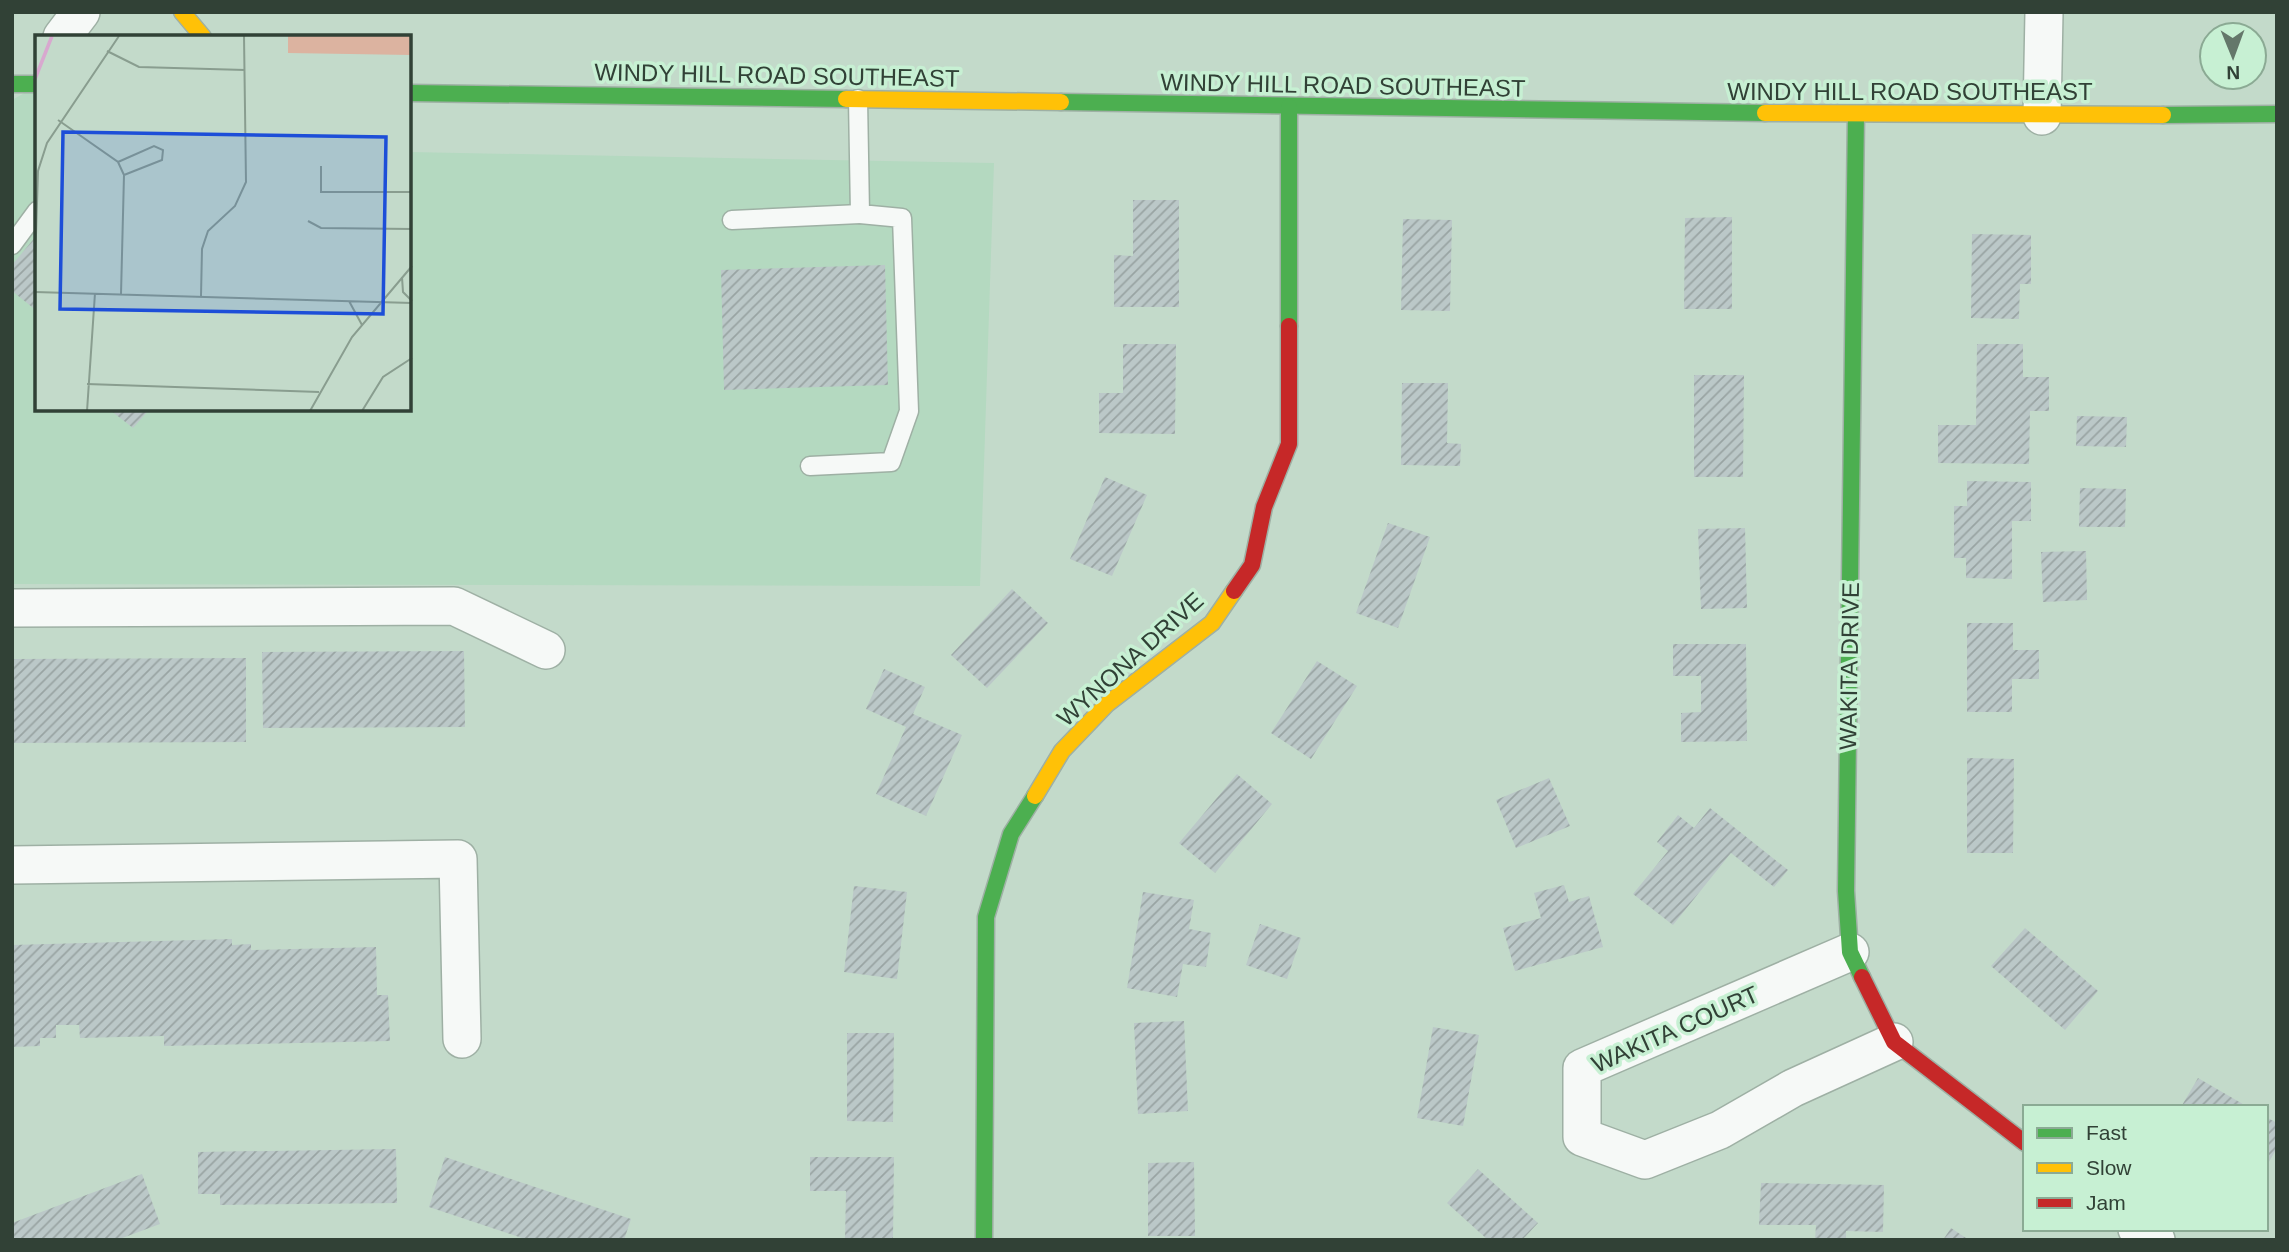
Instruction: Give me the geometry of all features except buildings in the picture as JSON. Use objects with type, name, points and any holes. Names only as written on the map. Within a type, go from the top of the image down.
[{"type":"street","points":[[64,35],[81,12]]},
{"type":"street","points":[[182,12],[201,35]]},
{"type":"street","points":[[2042,116],[2044,12]]},
{"type":"street","name":"WINDY HILL ROAD SOUTHEAST","points":[[411,93],[1856,114],[2277,114]]},
{"type":"street","name":"WYNONA DRIVE","points":[[984,1240],[986,917],[1011,834],[1062,751],[1107,704],[1212,623],[1252,565],[1264,507],[1289,444],[1289,107]]},
{"type":"street","name":"WAKITA DRIVE","points":[[1856,114],[1846,891],[1850,953],[1894,1042],[2023,1141]]},
{"type":"street","points":[[12,608],[454,606],[546,650]]},
{"type":"street","points":[[12,865],[458,859],[462,1039]]},
{"type":"street","name":"WAKITA COURT","points":[[1850,953],[1582,1068],[1582,1137],[1645,1160],[1720,1130],[1793,1088],[1894,1042]]},
{"type":"street","points":[[2140,1231],[2156,1240]]},
{"type":"lane","points":[[858,99],[860,214]]},
{"type":"lane","points":[[12,245],[35,214]]},
{"type":"lane","points":[[732,220],[860,214],[902,218],[909,411],[891,462],[810,466]]},
{"type":"shaded area","points":[[35,87],[35,411],[411,411],[411,152],[994,163],[980,586],[12,584],[12,100]]},
{"type":"traffic: fast","points":[[12,84],[35,84]]},
{"type":"traffic: fast","points":[[411,93],[846,99]]},
{"type":"traffic: fast","points":[[1061,102],[1765,113]]},
{"type":"traffic: fast","points":[[1289,107],[1289,326]]},
{"type":"traffic: fast","points":[[1856,114],[1846,891],[1850,952],[1862,977]]},
{"type":"traffic: fast","points":[[2163,115],[2277,114]]},
{"type":"traffic: fast","points":[[984,1240],[986,917],[1011,834],[1035,796]]},
{"type":"traffic: slow","points":[[182,12],[201,35]]},
{"type":"traffic: slow","points":[[846,99],[1061,102]]},
{"type":"traffic: slow","points":[[1765,113],[2163,115]]},
{"type":"traffic: slow","points":[[1035,796],[1062,751],[1107,704],[1212,623],[1234,591]]},
{"type":"traffic: jam","points":[[1234,591],[1252,565],[1264,507],[1289,444],[1289,326]]},
{"type":"traffic: jam","points":[[1862,977],[1894,1042],[2023,1141]]}]
